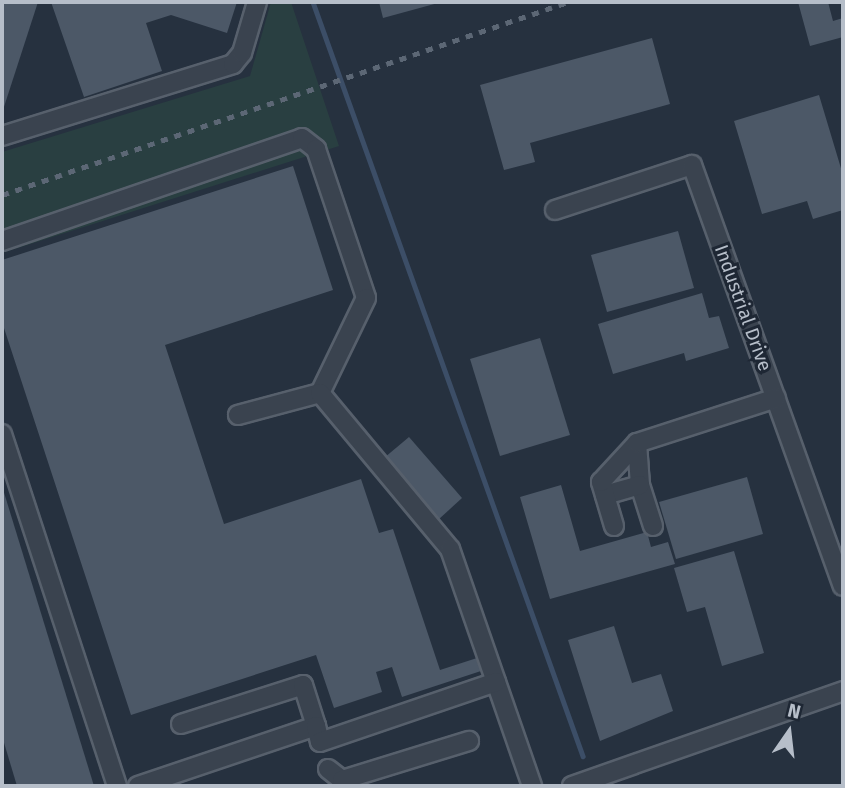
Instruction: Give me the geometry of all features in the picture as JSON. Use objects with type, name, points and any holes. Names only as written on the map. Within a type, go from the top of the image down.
[{"type":"street","points":[[2,136],[233,64],[257,2]]},
{"type":"street","points":[[2,241],[302,138],[316,149],[366,298],[320,393],[238,415]]},
{"type":"street","name":"Industrial Drive","points":[[555,210],[692,165],[843,586]]},
{"type":"street","points":[[320,393],[450,549],[532,786]]},
{"type":"street","points":[[614,526],[601,482],[637,443],[776,398]]},
{"type":"street","points":[[2,434],[117,786]]},
{"type":"street","points":[[637,443],[640,485],[653,526]]},
{"type":"street","points":[[605,495],[640,485]]},
{"type":"street","points":[[181,724],[303,685],[320,742],[496,681]]},
{"type":"street","points":[[572,786],[843,691]]},
{"type":"street","points":[[138,786],[316,726]]},
{"type":"street","points":[[328,769],[342,780],[469,741]]},
{"type":"green space","points":[[271,2],[291,2],[339,146],[2,253],[2,152],[250,76]]},
{"type":"building","points":[[2,2],[38,2],[2,113]]},
{"type":"building","points":[[51,2],[237,2],[227,33],[171,15],[146,23],[162,71],[84,97]]},
{"type":"building","points":[[379,2],[438,2],[438,3],[383,18]]},
{"type":"building","points":[[798,2],[828,2],[833,21],[843,18],[843,37],[810,46]]},
{"type":"building","points":[[652,38],[670,104],[530,143],[535,162],[504,170],[480,85]]},
{"type":"building","points":[[819,95],[843,175],[843,210],[813,219],[807,201],[762,214],[734,121]]},
{"type":"building","points":[[293,166],[333,290],[165,345],[224,524],[361,479],[379,533],[393,529],[440,670],[477,658],[481,671],[402,697],[392,667],[376,672],[382,692],[334,708],[316,655],[131,715],[2,322],[2,260]]},
{"type":"building","points":[[678,231],[694,288],[607,312],[591,255]]},
{"type":"building","points":[[702,293],[709,318],[719,316],[729,348],[686,361],[684,353],[613,374],[598,324]]},
{"type":"building","points":[[540,338],[570,435],[500,456],[470,359]]},
{"type":"building","points":[[409,437],[462,498],[438,520],[384,458]]},
{"type":"building","points":[[747,477],[763,534],[676,559],[659,502]]},
{"type":"building","points":[[561,485],[580,551],[647,532],[651,547],[668,542],[675,564],[550,599],[520,497]]},
{"type":"building","points":[[2,486],[94,786],[17,786],[2,736]]},
{"type":"building","points":[[734,551],[764,653],[722,666],[705,607],[687,612],[674,568]]},
{"type":"building","points":[[614,626],[632,683],[661,674],[673,711],[600,741],[568,640]]},
{"type":"waterway","points":[[313,2],[583,756]]},
{"type":"railway","points":[[2,195],[568,2]]}]
